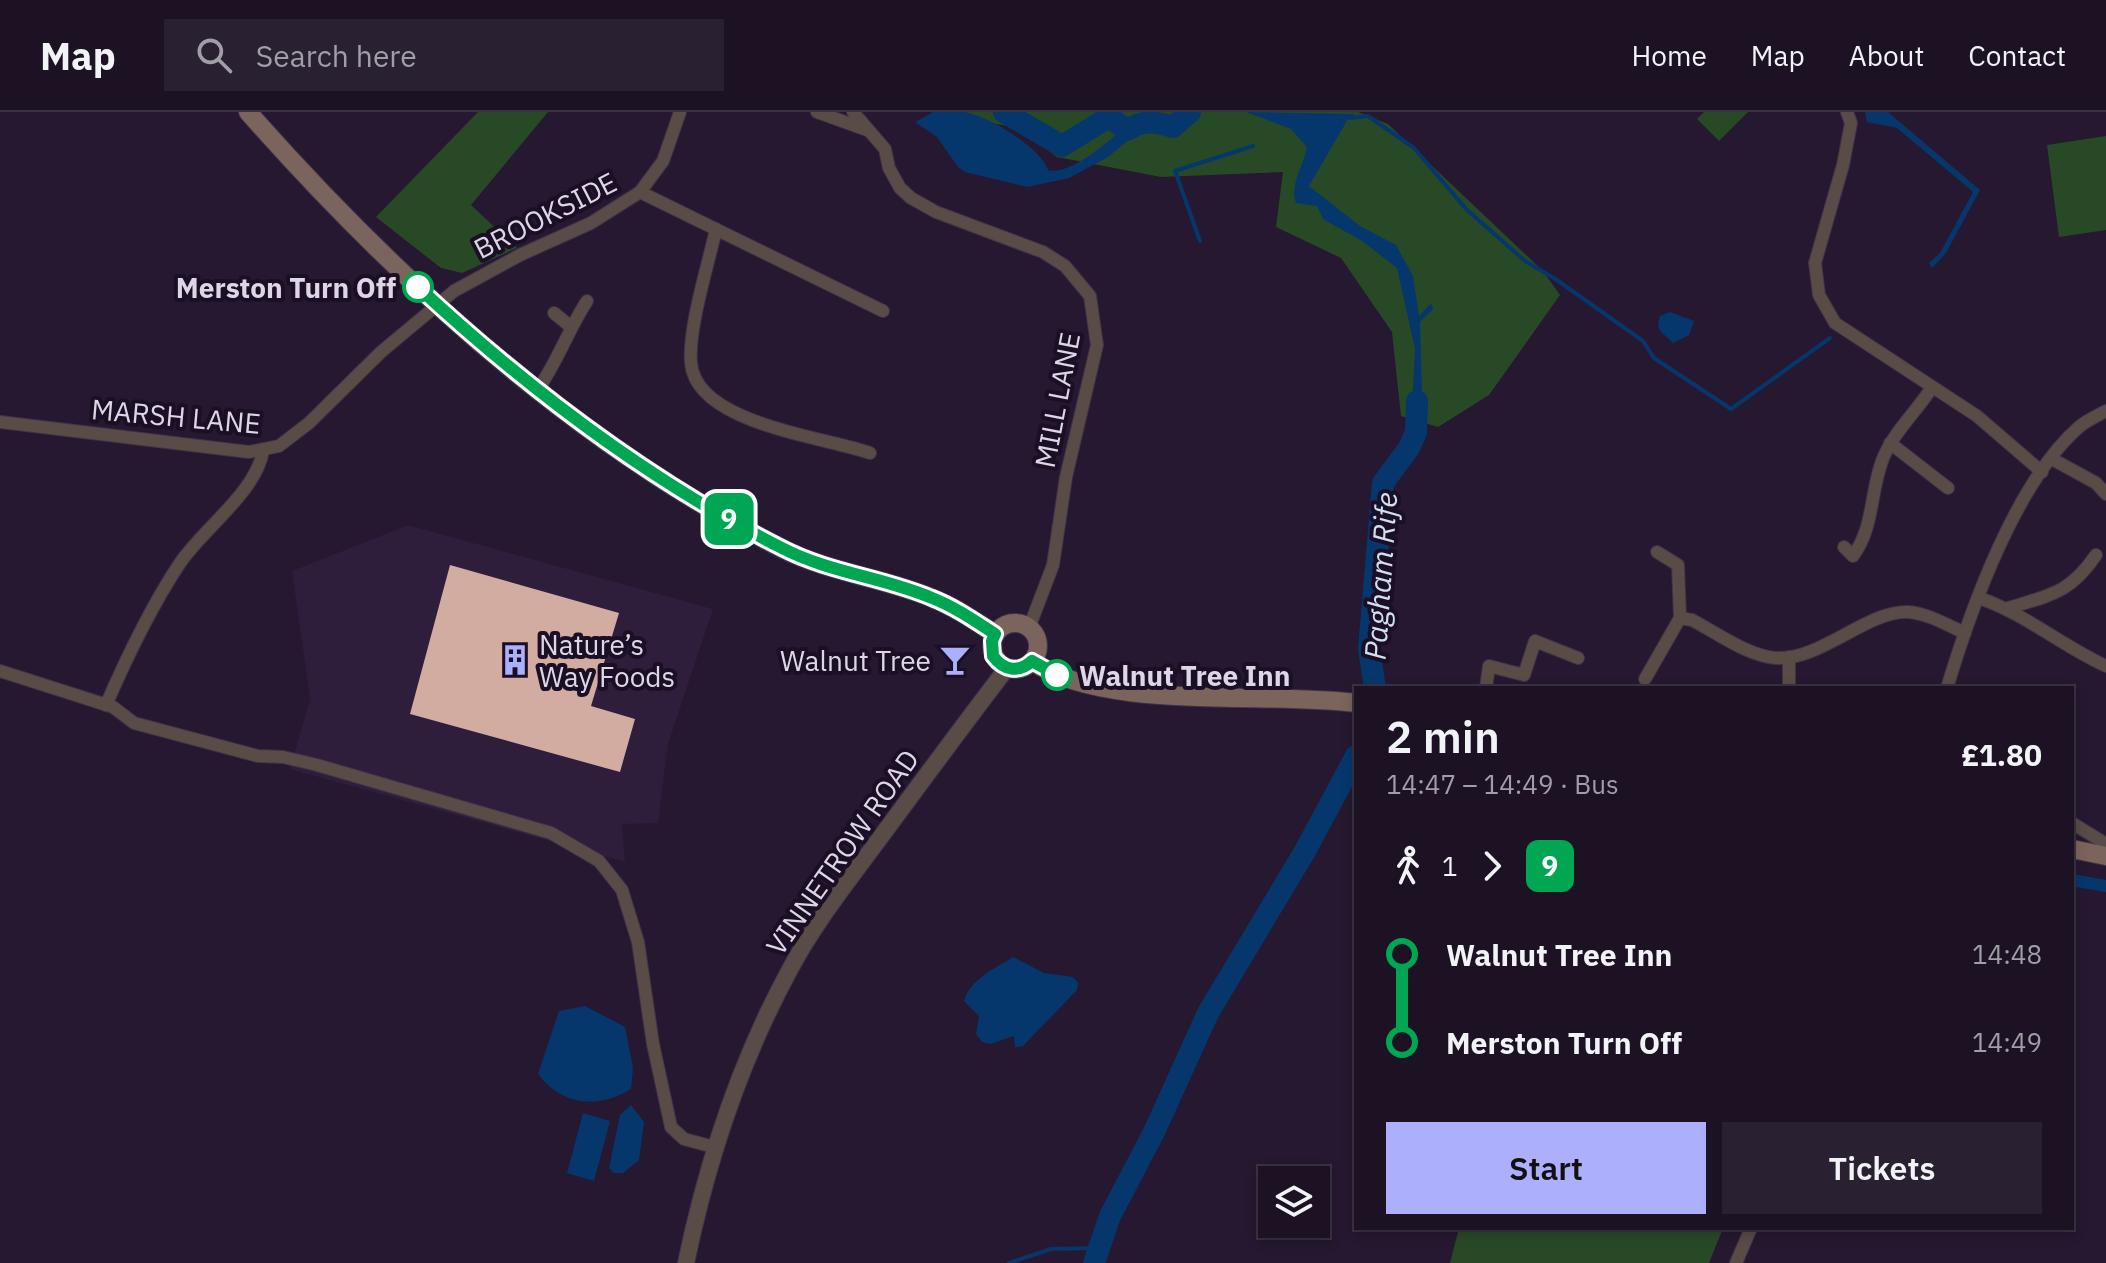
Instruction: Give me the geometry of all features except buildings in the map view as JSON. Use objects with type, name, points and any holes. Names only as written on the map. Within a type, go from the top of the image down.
[{"type":"main road","points":[[248,112],[364,238],[436,304],[538,389],[644,467],[784,549],[837,571],[931,597],[995,634]]},
{"type":"main road","points":[[1015,623],[1029,628],[1037,640],[1032,661],[1019,669],[1007,668],[993,656],[995,634],[1000,628],[1015,623]]},
{"type":"main road","points":[[1032,661],[1043,669],[1072,680],[1133,691],[1354,703]]},
{"type":"main road","points":[[2074,849],[2106,856]]},
{"type":"street","name":"BROOKSIDE","points":[[436,304],[480,275],[591,223],[640,192],[663,161],[680,112]]},
{"type":"street","points":[[819,112],[870,131]]},
{"type":"street","points":[[1847,112],[1851,123],[1843,165],[1815,263],[1819,295],[1835,323],[1931,389],[1977,416],[2042,472]]},
{"type":"street","name":"MILL LANE","points":[[853,113],[885,149],[889,168],[900,188],[911,198],[936,212],[1043,252],[1065,266],[1090,296],[1097,345],[1066,477],[1053,565],[1029,628]]},
{"type":"street","points":[[640,192],[883,311]]},
{"type":"street","points":[[716,229],[692,343],[691,365],[697,381],[718,402],[752,419],[817,439],[854,440],[870,453]]},
{"type":"street","points":[[538,389],[557,361],[570,326],[587,301]]},
{"type":"street","name":"MARSH LANE","points":[[0,422],[263,451],[279,446],[309,423],[436,304]]},
{"type":"street","points":[[554,313],[570,326]]},
{"type":"street","points":[[1844,547],[1853,556],[1865,540],[1876,477],[1890,443],[1931,389]]},
{"type":"street","points":[[1948,686],[1979,598],[2023,502],[2042,472],[2082,424],[2106,411]]},
{"type":"street","points":[[1890,443],[1948,488]]},
{"type":"street","points":[[106,705],[180,563],[241,492],[260,465],[263,451]]},
{"type":"street","points":[[2052,459],[2096,483],[2106,494]]},
{"type":"street","points":[[1645,679],[1680,618],[1678,565],[1657,552]]},
{"type":"street","points":[[2008,608],[2062,590],[2078,580],[2096,555]]},
{"type":"street","points":[[1979,598],[2008,608],[2049,636],[2106,666]]},
{"type":"street","points":[[1680,618],[1692,620],[1759,654],[1789,657],[1903,612],[1927,616],[1965,633]]},
{"type":"street","points":[[1486,686],[1489,666],[1524,675],[1535,641],[1578,658]]},
{"type":"street","points":[[1789,657],[1789,686]]},
{"type":"street","name":"VINNETROW ROAD","points":[[686,1263],[714,1147],[761,1029],[789,971],[835,899],[1007,668]]},
{"type":"street","points":[[0,671],[106,705],[134,723],[258,756],[283,757],[317,765],[551,833],[599,861],[622,890],[635,931],[671,1127],[684,1139],[714,1147]]},
{"type":"street","points":[[2074,824],[2106,844]]},
{"type":"street","points":[[1736,1263],[1750,1230]]},
{"type":"shaded area","points":[[408,525],[713,609],[668,744],[658,823],[622,824],[625,862],[290,769],[310,699],[292,571]]},
{"type":"green space","points":[[478,112],[548,112],[471,205],[517,248],[462,273],[441,268],[376,217]]},
{"type":"green space","points":[[951,112],[1358,112],[1388,124],[1543,271],[1560,295],[1489,395],[1438,427],[1401,416],[1392,332],[1341,258],[1276,227],[1283,172],[1161,177],[1057,157],[1018,128],[952,116]]},
{"type":"green space","points":[[1704,112],[1748,112],[1719,141],[1697,119]]},
{"type":"green space","points":[[2106,136],[2106,230],[2059,237],[2047,145]]},
{"type":"green space","points":[[1458,1230],[1722,1230],[1709,1263],[1450,1263]]},
{"type":"water","points":[[933,112],[965,112],[987,120],[1025,143],[1048,170],[1058,170],[1083,160],[1139,114],[1171,121],[1180,112],[1198,112],[1175,138],[1144,127],[1108,157],[1069,178],[1027,187],[965,172],[958,167],[937,137],[915,122]]},
{"type":"water","points":[[1246,112],[1354,114],[1354,118],[1348,119],[1309,186],[1360,226],[1396,245],[1413,276],[1419,316],[1431,303],[1433,309],[1420,322],[1423,432],[1411,431],[1415,349],[1397,268],[1362,241],[1323,219],[1317,206],[1296,203],[1294,189],[1307,147],[1291,129]]},
{"type":"water","points":[[1865,112],[1888,112],[1980,190],[1946,253],[1932,268],[1929,263],[1940,253],[1973,192],[1897,128],[1867,122]]},
{"type":"water","points":[[1670,312],[1694,321],[1689,335],[1673,343],[1658,325],[1660,316]]},
{"type":"water","points":[[1013,957],[1044,973],[1073,977],[1078,983],[1077,990],[1023,1046],[1015,1047],[1014,1036],[990,1044],[982,1042],[976,1034],[979,1016],[964,1001],[978,980]]},
{"type":"water","points":[[585,1006],[625,1027],[633,1068],[631,1089],[606,1100],[569,1098],[558,1093],[538,1074],[559,1011]]},
{"type":"water","points":[[631,1105],[644,1122],[639,1160],[623,1173],[614,1173],[609,1168],[620,1115]]},
{"type":"water","points":[[583,1113],[610,1121],[594,1181],[567,1173]]},
{"type":"waterway","name":"Pagham Rife","points":[[1004,112],[1062,146],[1109,117],[1127,130],[1149,122],[1173,127],[1190,112]]},
{"type":"waterway","points":[[1350,118],[1368,116],[1414,148],[1467,210],[1525,261],[1643,341],[1654,358],[1731,409],[1830,338]]},
{"type":"waterway","points":[[1200,241],[1175,171],[1253,146]]},
{"type":"waterway","name":"Pagham Rife","points":[[1375,686],[1369,649],[1383,483],[1409,448],[1416,432],[1417,401]]},
{"type":"waterway","name":"Pagham Rife","points":[[1094,1263],[1110,1216],[1154,1132],[1208,1013],[1305,851],[1354,760]]},
{"type":"waterway","points":[[2074,880],[2106,886]]},
{"type":"waterway","points":[[1009,1263],[1051,1249],[1098,1248]]},
{"type":"bus line","name":"9","points":[[418,287],[538,389],[588,427],[644,467],[713,509],[809,560],[837,571],[931,597],[956,609],[995,634],[993,656],[1007,668],[1019,669],[1032,661],[1057,675]]},
{"type":"place","name":"Merston Turn Off","points":[[418,287]]},
{"type":"place","name":"Nature’s Way Foods","points":[[515,660]]},
{"type":"place","name":"Walnut Tree","points":[[955,660]]},
{"type":"place","name":"Walnut Tree Inn","points":[[1057,675]]}]
